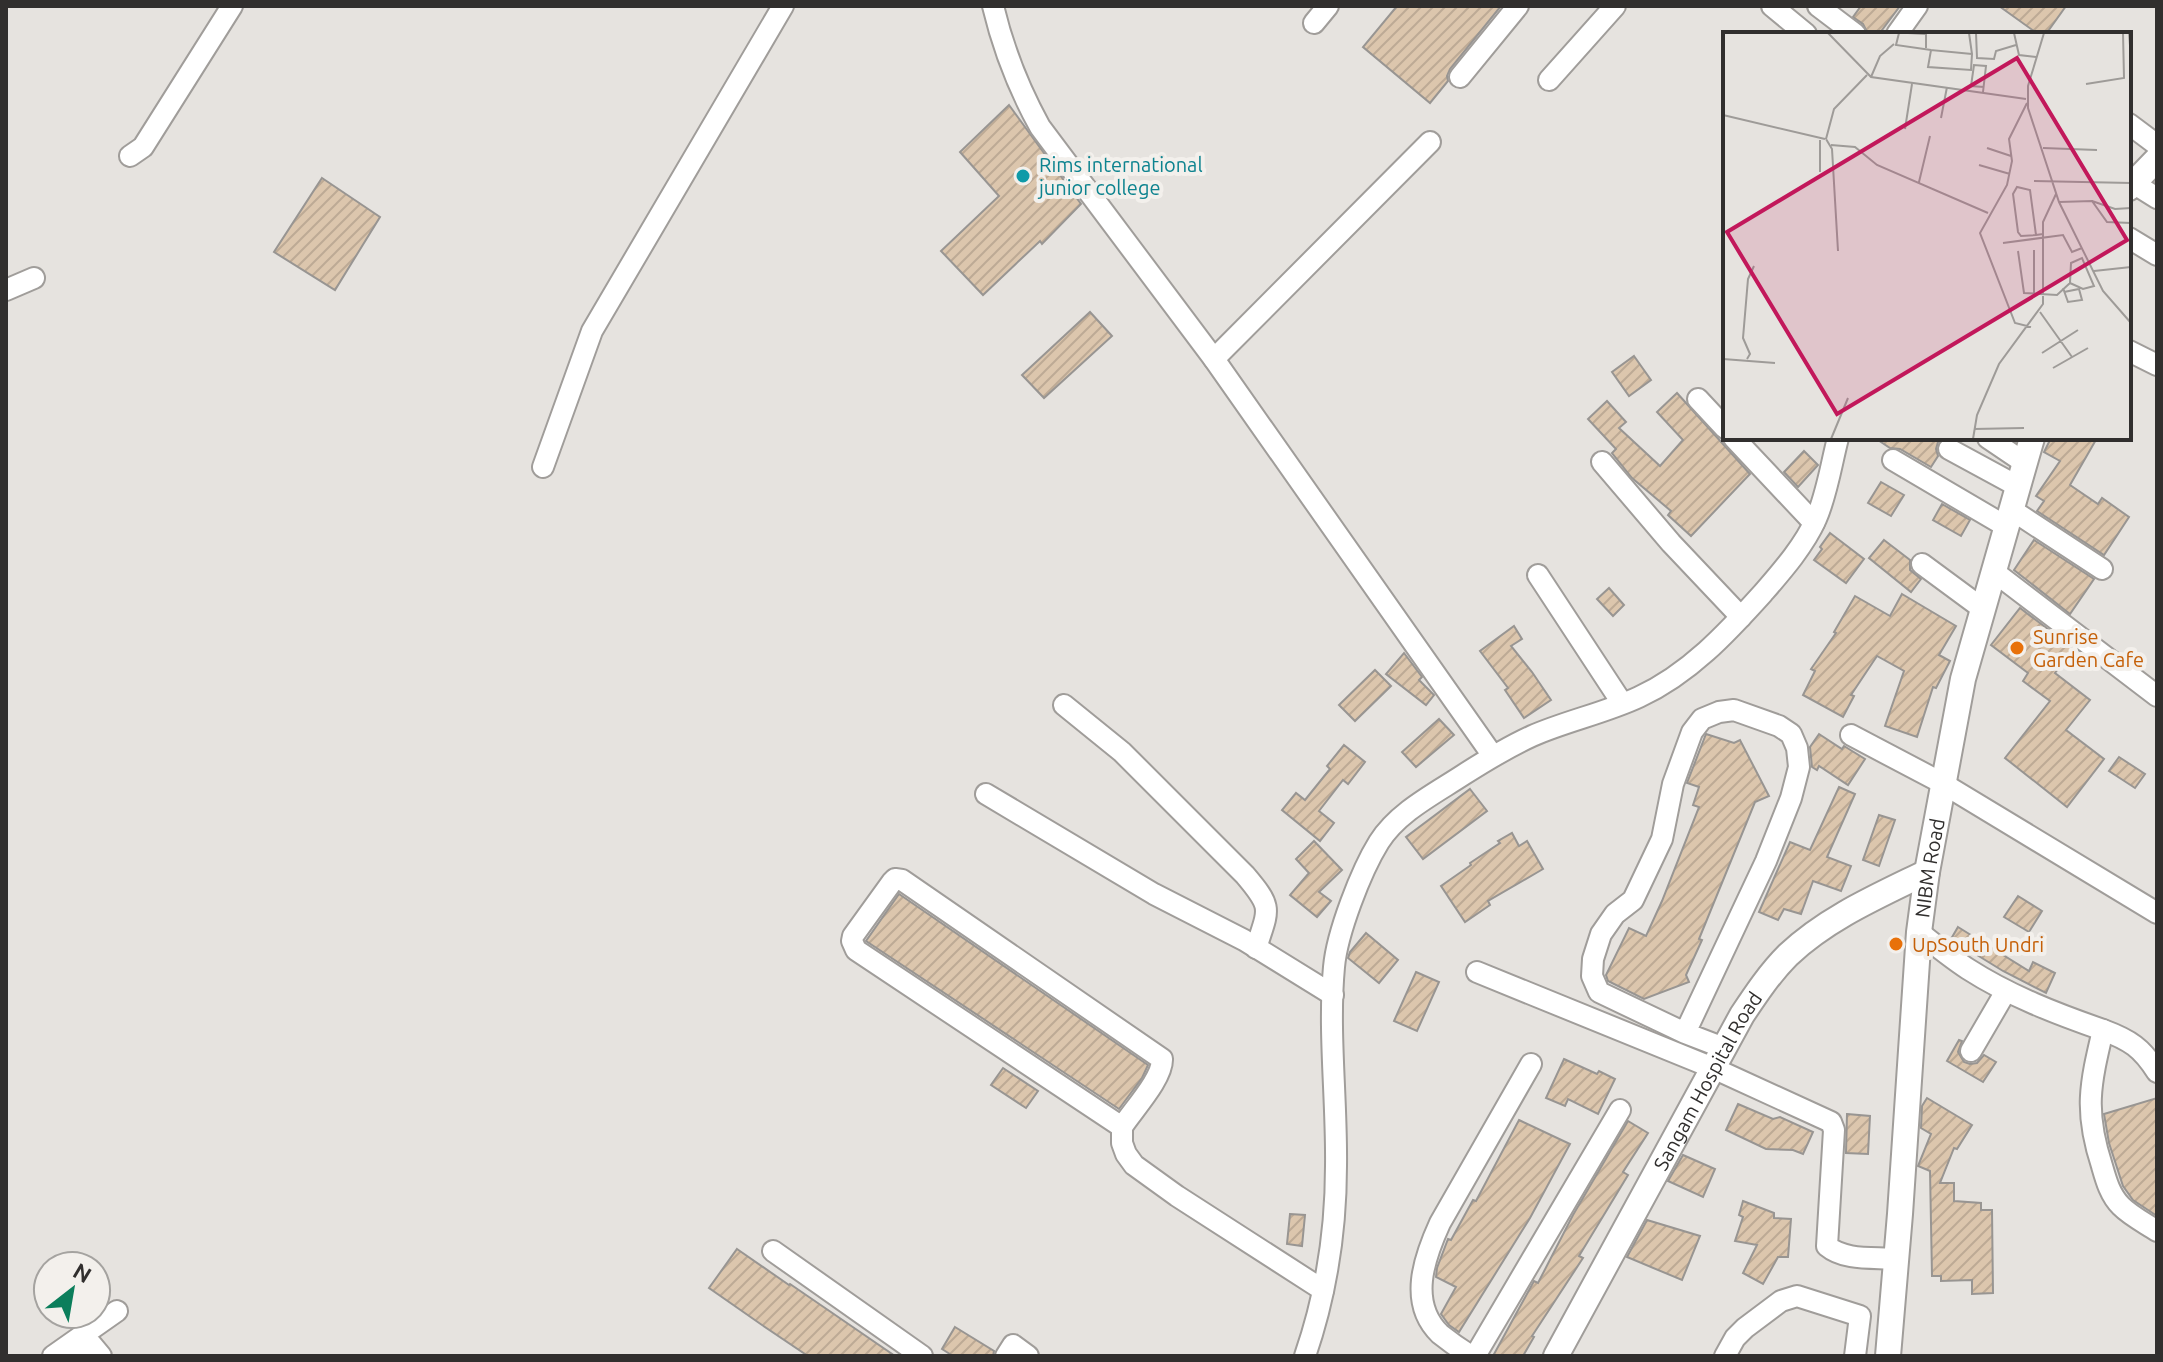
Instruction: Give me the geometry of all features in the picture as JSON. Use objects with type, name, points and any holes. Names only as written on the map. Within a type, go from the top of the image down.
[{"type":"main road","points":[[2131,186],[2157,159]]},
{"type":"main road","name":"NIBM Road","points":[[1888,1356],[1919,932],[1927,872],[1963,679],[2031,440]]},
{"type":"main road","name":"Sangam Hospital Road","points":[[1556,1356],[1718,1058],[1761,987],[1786,957],[1806,940],[1857,907],[1927,872]]},
{"type":"street","points":[[130,156],[143,147],[232,6]]},
{"type":"street","points":[[543,467],[592,331],[783,6]]},
{"type":"street","points":[[993,6],[1001,38],[1025,100],[1040,127],[1214,359],[1493,756]]},
{"type":"street","points":[[1314,23],[1328,6]]},
{"type":"street","points":[[1460,77],[1518,6]]},
{"type":"street","points":[[1549,80],[1615,6]]},
{"type":"street","points":[[1772,6],[1804,32]]},
{"type":"street","points":[[1818,6],[1852,32]]},
{"type":"street","points":[[1898,32],[1917,6]]},
{"type":"street","points":[[2131,126],[2157,145]]},
{"type":"street","points":[[1214,359],[1430,142]]},
{"type":"street","points":[[2131,186],[2157,198]]},
{"type":"street","points":[[2131,239],[2157,255]]},
{"type":"street","points":[[6,290],[34,278]]},
{"type":"street","points":[[2131,352],[2157,365]]},
{"type":"street","points":[[1698,399],[1723,426]]},
{"type":"street","points":[[1736,440],[1814,523]]},
{"type":"street","points":[[1305,1356],[1316,1324],[1333,1233],[1336,1180],[1334,965],[1338,945],[1367,864],[1380,841],[1408,812],[1493,756],[1533,736],[1655,690],[1689,667],[1741,617],[1782,570],[1814,523],[1822,504],[1838,440]]},
{"type":"street","points":[[1989,440],[2016,497]]},
{"type":"street","points":[[1949,449],[2016,497],[2102,569]]},
{"type":"street","points":[[1893,460],[2016,497]]},
{"type":"street","points":[[1602,462],[1671,543],[1741,617]]},
{"type":"street","points":[[1922,564],[1983,609]]},
{"type":"street","points":[[1993,571],[2157,696]]},
{"type":"street","points":[[1538,575],[1622,703]]},
{"type":"street","points":[[1064,705],[1122,752],[1263,896],[1267,913],[1256,948]]},
{"type":"street","points":[[1685,1033],[1766,861],[1791,798],[1799,767],[1797,748],[1791,734],[1769,721],[1734,710],[1702,719],[1692,732],[1673,784],[1662,839],[1633,900],[1615,914],[1601,934],[1593,959],[1592,976],[1599,992],[1685,1033],[1718,1058],[1831,1122],[1834,1130],[1827,1246],[1851,1256],[1896,1259]]},
{"type":"street","points":[[1851,735],[1942,783],[2157,913]]},
{"type":"street","points":[[986,794],[1333,995]]},
{"type":"street","points":[[1122,1127],[856,950],[853,936],[895,879],[902,880],[1162,1059],[1159,1074],[1122,1127],[1126,1154],[1134,1165],[1177,1196],[1323,1290]]},
{"type":"street","points":[[1919,932],[1969,969],[2006,991],[2133,1043],[2157,1072]]},
{"type":"street","points":[[1477,972],[1718,1058]]},
{"type":"street","points":[[1971,1051],[2006,991]]},
{"type":"street","points":[[2103,1030],[2089,1102],[2094,1141],[2113,1197],[2133,1216],[2157,1231]]},
{"type":"street","points":[[1531,1064],[1440,1223],[1421,1273],[1427,1316],[1438,1332],[1473,1356],[1620,1110]]},
{"type":"street","points":[[773,1251],[922,1356]]},
{"type":"street","points":[[1725,1356],[1745,1328],[1781,1301],[1797,1296],[1860,1316],[1855,1356]]},
{"type":"street","points":[[53,1356],[117,1311]]},
{"type":"street","points":[[74,1356],[91,1344],[101,1356]]},
{"type":"street","points":[[1006,1356],[1013,1345],[1028,1356]]},
{"type":"building","points":[[1397,6],[1501,6],[1450,69],[1448,81],[1430,103],[1363,47]]},
{"type":"building","points":[[1861,6],[1900,6],[1880,32],[1867,32],[1863,24],[1853,17]]},
{"type":"building","points":[[1999,6],[2066,6],[2047,32],[2035,32]]},
{"type":"building","name":"Rims international junior college","points":[[1009,105],[1081,204],[1042,244],[1040,241],[983,295],[941,251],[999,196],[960,152]]},
{"type":"building","points":[[322,178],[380,217],[335,290],[274,252]]},
{"type":"building","points":[[1090,312],[1112,336],[1044,398],[1022,375]]},
{"type":"building","points":[[1634,356],[1651,380],[1629,396],[1612,372]]},
{"type":"building","points":[[1677,393],[1750,474],[1691,536],[1668,515],[1671,511],[1632,478],[1612,453],[1616,449],[1588,419],[1607,401],[1626,422],[1619,428],[1660,466],[1683,440],[1657,412]]},
{"type":"building","points":[[1878,440],[1940,440],[1936,449],[1938,456],[1931,467],[1900,449],[1890,448]]},
{"type":"building","points":[[2050,440],[2096,440],[2070,485],[2098,504],[2102,498],[2129,517],[2104,555],[2037,511],[2044,501],[2036,496],[2060,461],[2044,452]]},
{"type":"building","points":[[1804,451],[1818,465],[1798,487],[1784,472]]},
{"type":"building","points":[[1881,482],[1904,495],[1891,516],[1868,503]]},
{"type":"building","points":[[1942,504],[1970,520],[1961,536],[1933,520]]},
{"type":"building","points":[[1830,533],[1864,559],[1846,583],[1814,560]]},
{"type":"building","points":[[1884,540],[1910,560],[1910,570],[1921,579],[1911,592],[1869,558]]},
{"type":"building","points":[[2034,540],[2094,579],[2070,614],[2014,570]]},
{"type":"building","points":[[1609,588],[1624,605],[1613,616],[1597,599]]},
{"type":"building","points":[[1902,594],[1956,626],[1939,655],[1950,661],[1936,688],[1933,687],[1917,737],[1885,726],[1904,671],[1877,656],[1851,695],[1854,696],[1843,717],[1803,695],[1815,671],[1811,669],[1836,633],[1855,596],[1890,616]]},
{"type":"building","points":[[2020,608],[2074,649],[2055,673],[2090,700],[2066,730],[2104,759],[2067,807],[2005,758],[2050,701],[2023,681],[2028,673],[1991,645]]},
{"type":"building","points":[[1514,626],[1522,639],[1511,646],[1551,700],[1524,718],[1505,690],[1508,688],[1480,651]]},
{"type":"building","points":[[1404,653],[1422,677],[1419,680],[1434,695],[1426,705],[1386,674]]},
{"type":"building","points":[[1375,670],[1391,686],[1355,721],[1339,705]]},
{"type":"building","points":[[1439,719],[1454,735],[1416,767],[1402,752]]},
{"type":"building","points":[[1706,734],[1734,743],[1740,740],[1769,796],[1755,802],[1699,939],[1702,940],[1686,975],[1689,982],[1644,999],[1608,981],[1606,975],[1629,928],[1646,936],[1662,901],[1699,807],[1693,805],[1699,787],[1687,783]]},
{"type":"building","points":[[1819,734],[1865,759],[1848,785],[1819,766],[1817,770],[1812,767],[1810,747]]},
{"type":"building","points":[[1344,745],[1365,762],[1348,784],[1343,780],[1319,811],[1334,823],[1320,841],[1282,810],[1296,793],[1305,800],[1330,769],[1327,766]]},
{"type":"building","points":[[2119,757],[2145,774],[2135,788],[2109,771]]},
{"type":"building","points":[[1839,787],[1855,794],[1827,857],[1851,866],[1841,891],[1813,881],[1801,914],[1784,909],[1778,920],[1759,912],[1790,842],[1810,850]]},
{"type":"building","points":[[1470,789],[1487,811],[1423,859],[1406,837]]},
{"type":"building","points":[[1879,815],[1895,820],[1879,866],[1863,860]]},
{"type":"building","points":[[1512,833],[1519,846],[1527,841],[1543,869],[1488,901],[1490,905],[1465,922],[1441,886]]},
{"type":"building","points":[[1314,841],[1342,870],[1319,892],[1331,901],[1317,917],[1290,895],[1309,873],[1296,859]]},
{"type":"building","points":[[899,894],[1148,1065],[1119,1109],[866,941]]},
{"type":"building","points":[[2018,896],[2042,911],[2029,932],[2004,917]]},
{"type":"building","points":[[1958,927],[2029,971],[2033,962],[2055,973],[2046,993],[1951,939]]},
{"type":"building","points":[[1366,933],[1398,960],[1379,983],[1348,958]]},
{"type":"building","points":[[1416,972],[1439,982],[1417,1031],[1394,1021]]},
{"type":"building","points":[[1959,1040],[1962,1041],[1958,1052],[1964,1062],[1977,1063],[1984,1055],[1996,1062],[1983,1082],[1947,1061]]},
{"type":"building","points":[[1564,1059],[1615,1079],[1598,1114],[1568,1099],[1565,1106],[1546,1098]]},
{"type":"building","points":[[1003,1068],[1038,1091],[1026,1108],[991,1085]]},
{"type":"building","points":[[1927,1098],[1972,1125],[1957,1149],[1954,1148],[1940,1183],[1954,1183],[1954,1201],[1981,1203],[1981,1210],[1992,1210],[1993,1293],[1972,1294],[1972,1280],[1941,1281],[1941,1276],[1932,1276],[1930,1171],[1918,1166],[1931,1134],[1921,1128],[1922,1106]]},
{"type":"building","points":[[2157,1098],[2157,1216],[2133,1200],[2123,1186],[2109,1143],[2104,1114]]},
{"type":"building","points":[[1738,1104],[1773,1119],[1780,1117],[1813,1132],[1803,1154],[1793,1150],[1766,1149],[1726,1130]]},
{"type":"building","points":[[1847,1114],[1870,1116],[1868,1154],[1846,1153]]},
{"type":"building","points":[[1519,1120],[1570,1144],[1530,1218],[1459,1332],[1441,1314],[1456,1287],[1436,1277],[1437,1268],[1448,1239],[1451,1240],[1473,1200],[1476,1201]]},
{"type":"building","points":[[1628,1121],[1648,1133],[1623,1172],[1628,1175],[1579,1256],[1583,1258],[1532,1336],[1523,1356],[1493,1356],[1534,1281],[1538,1283],[1573,1215]]},
{"type":"building","points":[[1683,1155],[1715,1169],[1703,1197],[1668,1181]]},
{"type":"building","points":[[1743,1201],[1774,1213],[1774,1218],[1791,1219],[1788,1257],[1778,1257],[1763,1284],[1743,1273],[1757,1245],[1735,1241],[1743,1217],[1739,1215]]},
{"type":"building","points":[[1290,1214],[1305,1215],[1302,1246],[1287,1244]]},
{"type":"building","points":[[1647,1220],[1700,1236],[1682,1280],[1627,1257]]},
{"type":"building","points":[[737,1249],[895,1356],[808,1356],[762,1325],[709,1288]]},
{"type":"building","points":[[955,1327],[994,1351],[993,1356],[953,1356],[942,1349]]},
{"type":"place","name":"Rims international junior college","points":[[1023,176]]},
{"type":"place","name":"Sunrise Garden Cafe","points":[[2017,648]]},
{"type":"place","name":"UpSouth Undri","points":[[1896,944]]}]
